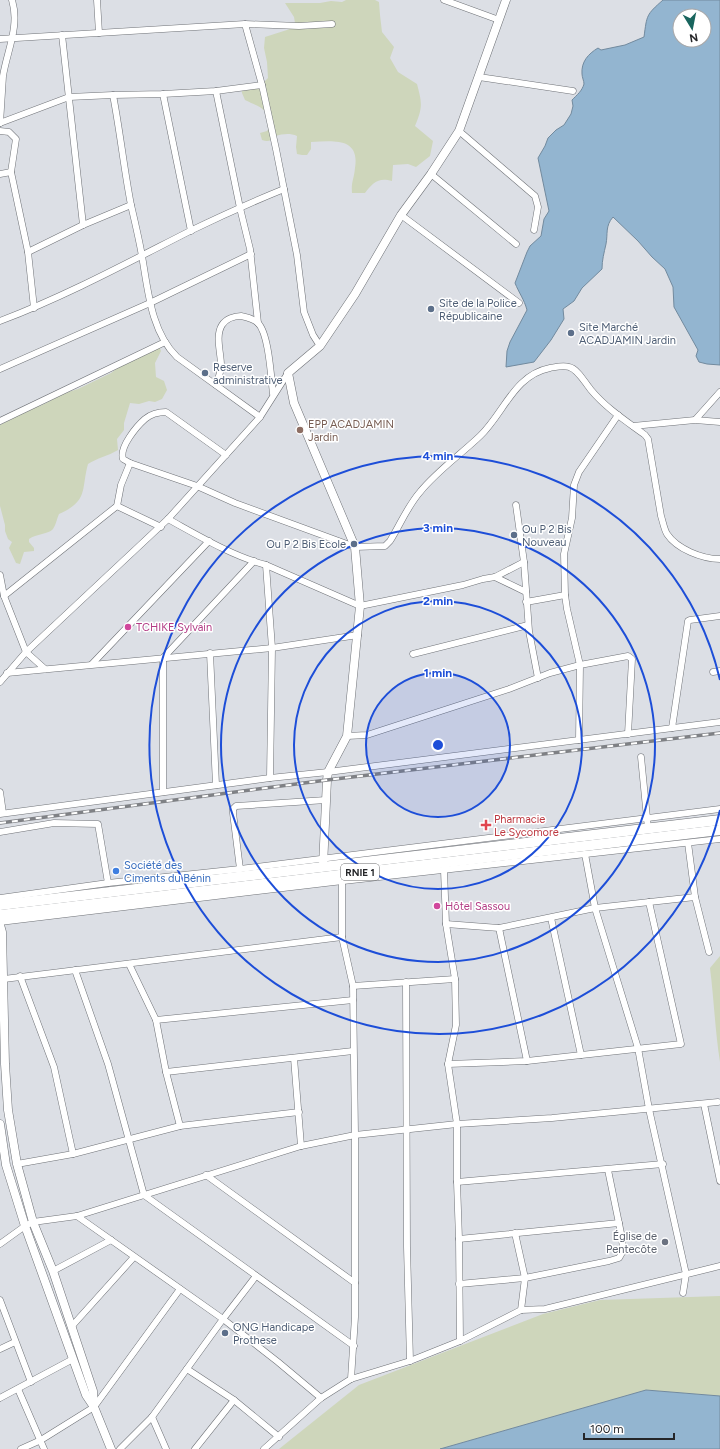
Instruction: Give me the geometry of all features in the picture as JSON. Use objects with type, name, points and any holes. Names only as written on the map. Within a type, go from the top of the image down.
[{"type":"highway","name":"RNIE 1","points":[[0,904],[323,862],[647,823],[720,820]]},
{"type":"highway","name":"RNIE 1","points":[[0,916],[720,830]]},
{"type":"street","points":[[12,0],[14,6],[13,38],[4,75],[0,123],[69,97],[113,94],[163,94],[216,91],[262,85]]},
{"type":"street","points":[[97,0],[99,33]]},
{"type":"street","points":[[444,0],[499,20]]},
{"type":"street","points":[[0,682],[26,652],[161,527],[260,417],[273,394],[288,373],[320,346],[355,294],[401,214],[431,174],[459,131],[480,77],[506,0]]},
{"type":"street","points":[[0,39],[245,24],[299,26],[332,24]]},
{"type":"street","points":[[245,24],[262,85],[284,189],[297,254],[304,312],[313,334],[320,346]]},
{"type":"street","points":[[62,35],[83,225]]},
{"type":"street","points":[[480,77],[573,91]]},
{"type":"street","points":[[216,91],[251,254],[258,323],[264,332],[267,346],[273,394]]},
{"type":"street","points":[[113,94],[131,205],[150,303],[165,342],[170,350],[178,357],[260,417]]},
{"type":"street","points":[[163,94],[191,231]]},
{"type":"street","points":[[0,131],[9,132],[16,139],[11,172],[28,252],[34,308]]},
{"type":"street","points":[[459,131],[535,196],[538,206],[534,230]]},
{"type":"street","points":[[0,174],[11,172]]},
{"type":"street","points":[[431,174],[516,244]]},
{"type":"street","points":[[0,321],[34,308],[191,231],[284,189]]},
{"type":"street","points":[[28,252],[83,225],[131,205]]},
{"type":"street","points":[[401,214],[519,303]]},
{"type":"street","points":[[0,369],[150,303],[251,254]]},
{"type":"street","points":[[216,385],[221,368],[219,332],[222,326],[235,317],[242,316],[258,323]]},
{"type":"street","points":[[0,421],[165,342]]},
{"type":"street","points":[[226,455],[166,412],[161,412],[146,418],[128,439],[122,453],[123,459],[130,464],[197,486],[235,503],[355,548],[385,546],[390,541],[419,492],[480,436],[517,387],[535,373],[548,368],[563,366],[570,367],[577,372],[593,393],[603,403],[648,439],[661,516],[668,535],[681,547],[692,554],[705,558],[720,559]]},
{"type":"street","points":[[0,898],[108,883],[323,862],[328,772],[347,736],[360,606],[355,548],[294,403],[288,373]]},
{"type":"street","points":[[695,420],[720,392]]},
{"type":"street","points":[[578,740],[580,665],[565,595],[564,560],[572,518],[574,485],[580,469],[588,460],[618,415]]},
{"type":"street","points":[[633,426],[695,420],[720,422]]},
{"type":"street","points":[[4,596],[116,506],[121,485],[130,464]]},
{"type":"street","points":[[516,505],[524,562],[528,625],[538,678]]},
{"type":"street","points":[[116,506],[161,527]]},
{"type":"street","points":[[168,519],[209,541],[254,562],[266,565],[360,606],[495,577],[524,562]]},
{"type":"street","points":[[92,664],[209,541]]},
{"type":"street","points":[[163,792],[163,658],[254,562]]},
{"type":"street","points":[[266,565],[272,648],[270,778]]},
{"type":"street","points":[[0,575],[4,596],[26,652],[45,669]]},
{"type":"street","points":[[495,577],[526,592]]},
{"type":"street","points":[[526,602],[565,595]]},
{"type":"street","points":[[672,728],[688,621],[720,616]]},
{"type":"street","points":[[413,654],[528,625]]},
{"type":"street","points":[[7,673],[272,648],[358,635]]},
{"type":"street","points":[[210,653],[216,785]]},
{"type":"street","points":[[347,736],[367,735],[509,689],[550,673],[580,665],[628,656],[632,659],[628,734]]},
{"type":"street","points":[[713,672],[720,671]]},
{"type":"street","points":[[0,792],[1,813],[720,722]]},
{"type":"street","points":[[641,757],[647,823],[720,809]]},
{"type":"street","points":[[240,869],[233,813],[233,809],[236,806],[326,800]]},
{"type":"street","points":[[0,832],[54,823],[98,824],[108,883]]},
{"type":"street","points":[[94,1407],[93,1391],[53,1271],[33,1222],[17,1164],[8,1110],[5,1064],[2,932],[0,923],[342,881],[720,839]]},
{"type":"street","points":[[688,843],[695,897],[709,952]]},
{"type":"street","points":[[585,854],[594,908],[638,1048],[649,1109],[663,1164],[686,1274],[683,1293]]},
{"type":"street","points":[[444,870],[446,924],[455,979],[456,1025],[448,1064],[457,1124],[460,1341]]},
{"type":"street","points":[[342,881],[342,937],[353,986],[355,1283],[352,1378]]},
{"type":"street","points":[[446,924],[499,928],[594,908],[695,897]]},
{"type":"street","points":[[448,1064],[527,1061],[681,1044],[649,902]]},
{"type":"street","points":[[551,918],[581,1055]]},
{"type":"street","points":[[499,928],[527,1061]]},
{"type":"street","points":[[4,979],[342,937]]},
{"type":"street","points":[[129,964],[156,1020],[166,1072],[180,1126]]},
{"type":"street","points":[[75,970],[108,1064],[144,1195],[354,1346]]},
{"type":"street","points":[[20,976],[54,1067],[73,1154]]},
{"type":"street","points":[[353,986],[455,979]]},
{"type":"street","points":[[406,982],[407,1247],[410,1361]]},
{"type":"street","points":[[156,1020],[352,1000]]},
{"type":"street","points":[[166,1072],[353,1051]]},
{"type":"street","points":[[294,1058],[302,1146]]},
{"type":"street","points":[[0,1244],[33,1222],[77,1216],[302,1146],[355,1135],[457,1124],[552,1118],[718,1102]]},
{"type":"street","points":[[704,1104],[720,1182]]},
{"type":"street","points":[[17,1164],[73,1154],[180,1126],[299,1112]]},
{"type":"street","points":[[0,1124],[6,1165],[25,1226],[86,1395],[94,1407],[111,1449]]},
{"type":"street","points":[[457,1182],[663,1164]]},
{"type":"street","points":[[459,1284],[525,1278],[619,1258],[623,1251],[608,1170]]},
{"type":"street","points":[[206,1175],[355,1283]]},
{"type":"street","points":[[77,1216],[223,1319],[322,1398]]},
{"type":"street","points":[[459,1238],[619,1223]]},
{"type":"street","points":[[515,1232],[525,1278],[521,1310]]},
{"type":"street","points":[[53,1271],[112,1240]]},
{"type":"street","points":[[72,1326],[134,1257]]},
{"type":"street","points":[[264,1449],[322,1398],[352,1378],[410,1361],[460,1341],[521,1310],[545,1309],[720,1266]]},
{"type":"street","points":[[120,1449],[152,1417],[256,1276]]},
{"type":"street","points":[[21,1449],[41,1440],[94,1407],[180,1289]]},
{"type":"street","points":[[0,1300],[31,1382]]},
{"type":"street","points":[[0,1349],[15,1342]]},
{"type":"street","points":[[0,1398],[73,1359]]},
{"type":"street","points":[[186,1369],[234,1400],[279,1437]]},
{"type":"street","points":[[18,1389],[44,1449]]},
{"type":"street","points":[[195,1449],[234,1400]]},
{"type":"street","points":[[152,1417],[166,1449]]},
{"type":"green space","points":[[346,0],[375,0],[379,2],[382,32],[394,47],[390,58],[398,72],[417,84],[421,105],[415,126],[433,141],[430,156],[416,167],[408,164],[393,165],[392,181],[377,181],[365,193],[352,193],[355,158],[353,151],[349,146],[343,143],[328,141],[311,142],[311,149],[307,155],[302,155],[297,154],[297,136],[292,134],[275,136],[269,141],[262,140],[260,133],[267,131],[270,126],[267,115],[260,107],[245,100],[241,87],[260,86],[268,78],[264,48],[265,37],[290,29],[295,23],[294,17],[285,3],[342,2]]},
{"type":"green space","points":[[159,346],[161,351],[155,363],[156,377],[164,381],[167,390],[162,399],[155,402],[149,401],[139,404],[130,403],[124,423],[124,430],[117,439],[118,450],[88,464],[84,487],[80,499],[69,509],[59,514],[55,526],[51,531],[29,539],[34,551],[24,552],[20,564],[16,563],[9,548],[12,542],[8,539],[5,531],[0,506],[0,425],[31,407],[40,406],[65,393],[78,389],[111,373],[124,363]]},
{"type":"green space","points":[[720,956],[720,1062],[710,968]]},
{"type":"green space","points":[[720,1296],[720,1396],[646,1390],[440,1449],[279,1449],[359,1385],[543,1314],[600,1300]]},
{"type":"water","points":[[663,0],[720,0],[720,365],[699,362],[696,356],[698,350],[674,307],[673,287],[665,269],[613,217],[610,220],[608,227],[602,269],[582,288],[574,301],[563,309],[564,319],[551,340],[534,362],[506,367],[507,351],[510,342],[527,310],[515,283],[530,246],[541,236],[544,219],[549,211],[538,158],[548,138],[564,125],[571,114],[573,106],[572,100],[581,91],[584,84],[582,70],[586,59],[598,48],[601,50],[625,45],[644,37],[650,12]]},
{"type":"water","points":[[646,1390],[720,1396],[720,1449],[440,1449]]},
{"type":"railway","points":[[0,823],[327,780],[720,733]]},
{"type":"place","name":"Site de la Police Républicaine","points":[[431,309]]},
{"type":"place","name":"Site Marché ACADJAMIN Jardin","points":[[571,333]]},
{"type":"place","name":"Reserve administrative","points":[[205,373]]},
{"type":"place","name":"EPP ACADJAMIN Jardin","points":[[300,430]]},
{"type":"place","name":"Ou P 2 Bis Nouveau","points":[[514,535]]},
{"type":"place","name":"Ou P 2 Bis Ecole","points":[[354,544]]},
{"type":"place","name":"TCHIKE Sylvain","points":[[128,627]]},
{"type":"place","name":"Pharmacie Le Sycomore","points":[[486,825]]},
{"type":"place","name":"Société des Ciments du Bénin","points":[[116,871]]},
{"type":"place","name":"Hôtel Sassou","points":[[437,906]]},
{"type":"place","name":"Église de Pentecôte","points":[[665,1242]]},
{"type":"place","name":"ONG Handicape Prothese","points":[[225,1333]]}]
